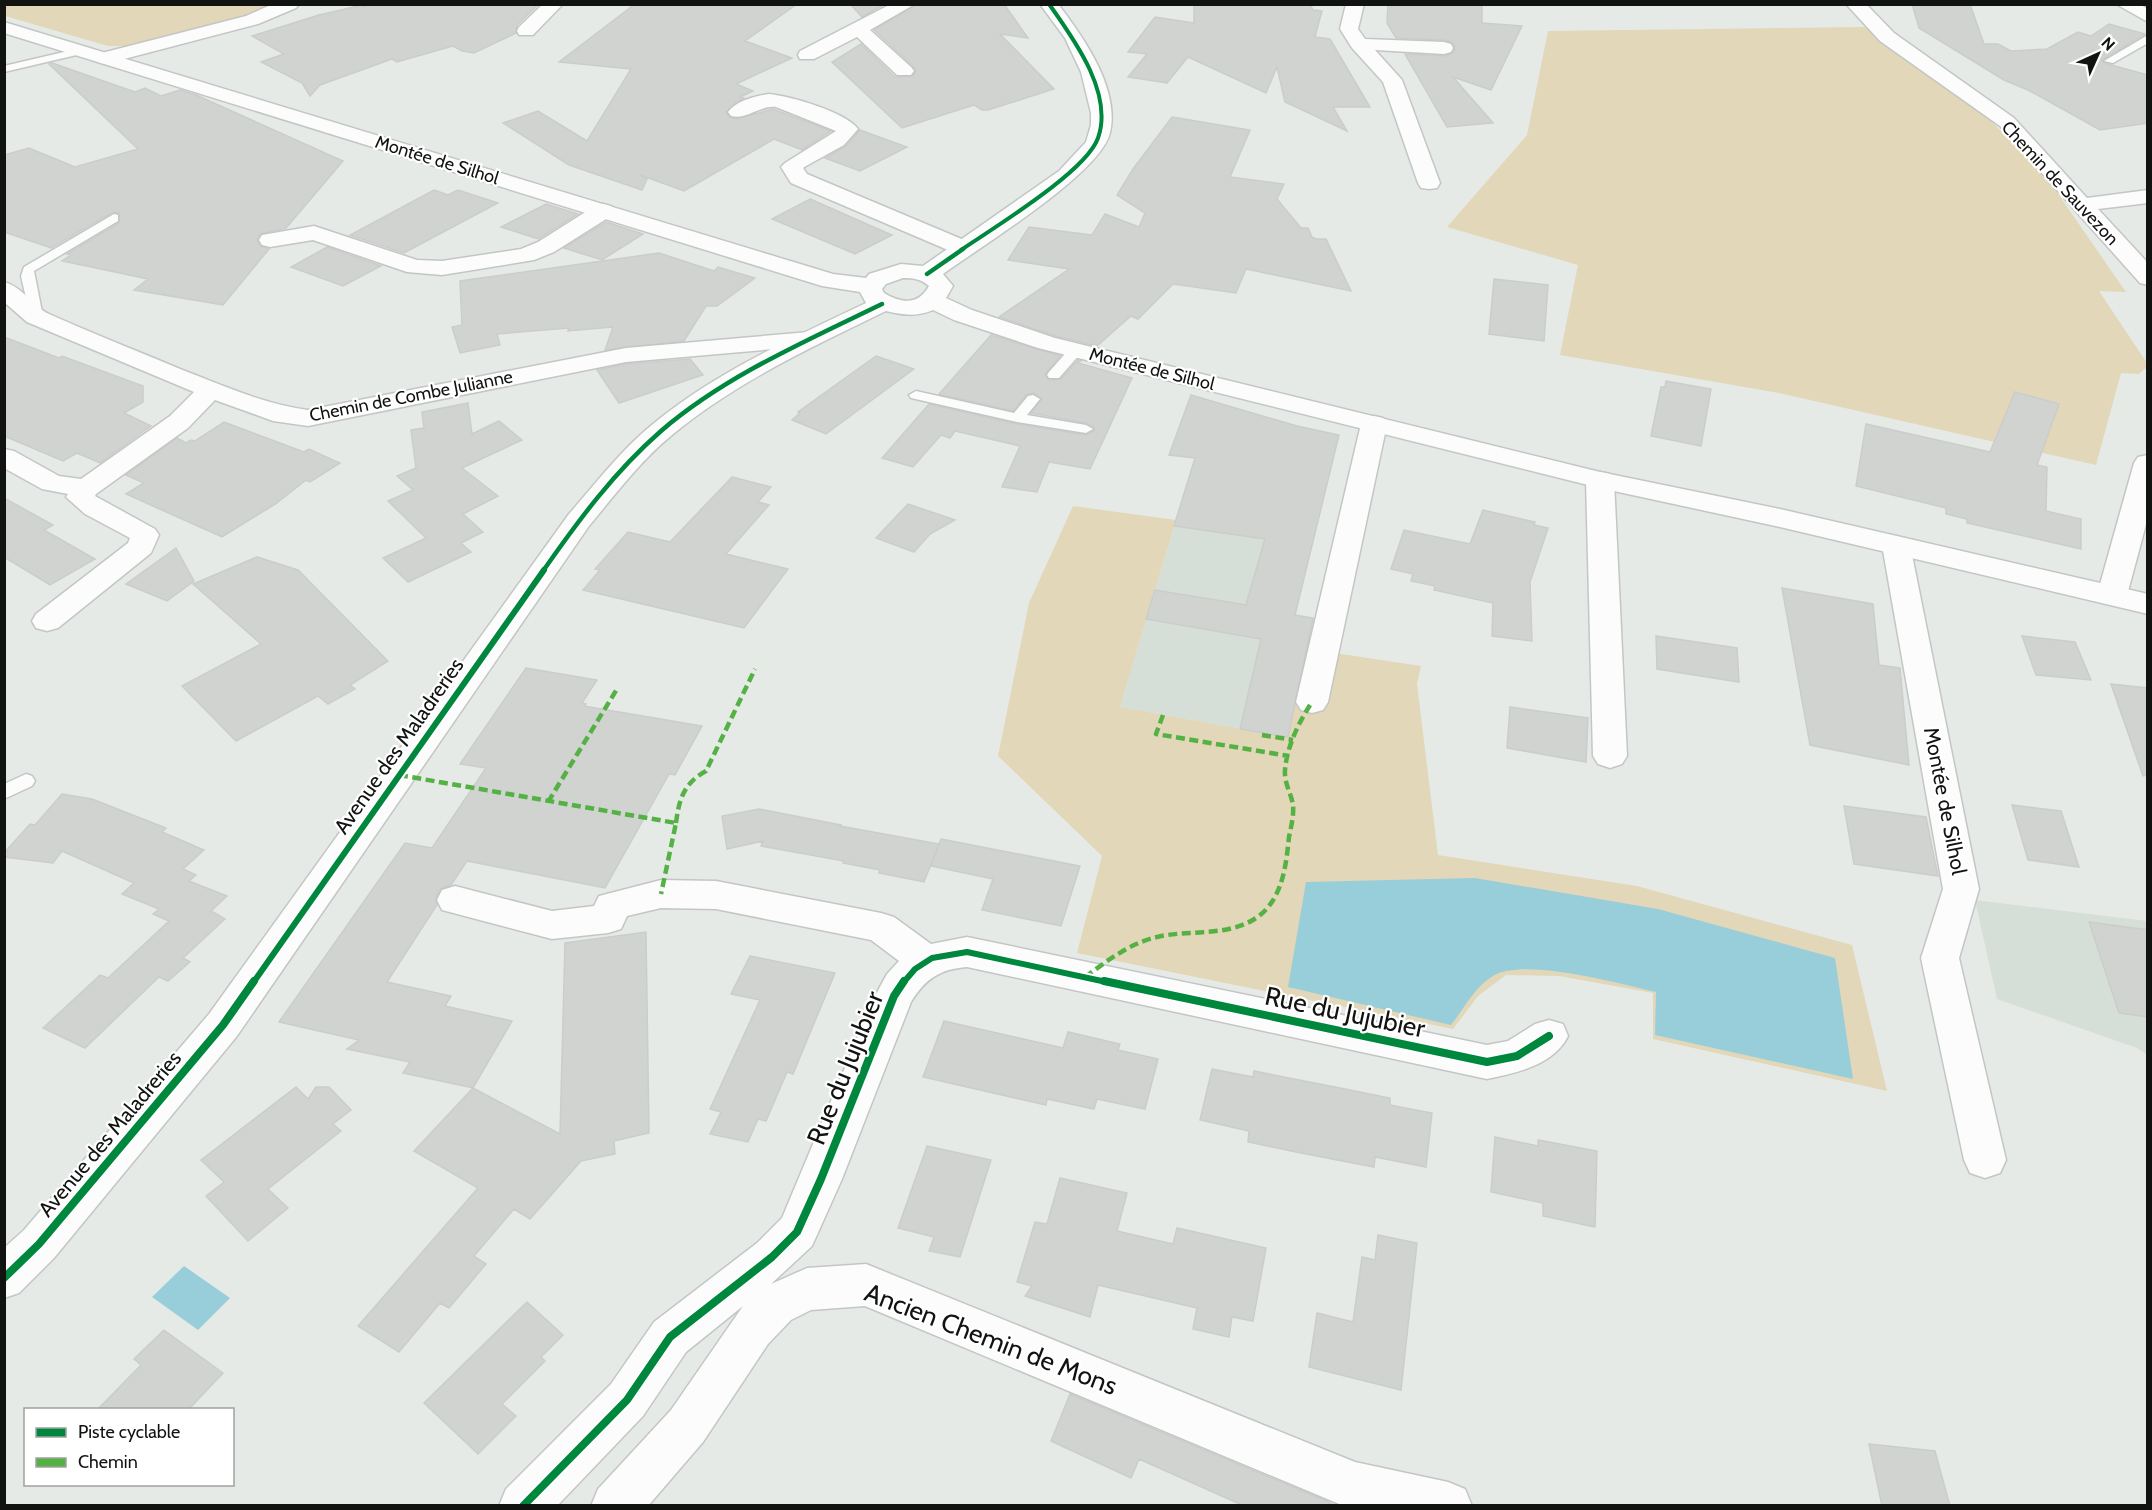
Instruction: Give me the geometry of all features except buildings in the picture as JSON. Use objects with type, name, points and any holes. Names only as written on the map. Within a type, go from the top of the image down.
[{"type":"street","points":[[105,58],[252,20],[290,4]]},
{"type":"street","points":[[526,31],[554,4]]},
{"type":"street","points":[[807,55],[906,4]]},
{"type":"street","points":[[933,300],[940,294],[942,286],[937,279],[927,274],[1067,176],[1080,164],[1099,137],[1102,118],[1085,59],[1073,36],[1049,4]]},
{"type":"street","points":[[1355,4],[1349,29],[1359,44],[1392,80],[1429,183]]},
{"type":"street","name":"Chemin de Sauvezon","points":[[1855,4],[1887,37],[2007,122],[2148,278]]},
{"type":"street","points":[[2125,4],[2148,16]]},
{"type":"street","name":"Montée de Silhol","points":[[4,27],[876,295],[899,308],[918,307],[933,300],[963,315],[1047,343],[1600,480],[1896,545],[2148,604]]},
{"type":"street","points":[[859,29],[904,70]]},
{"type":"street","points":[[1359,44],[1444,48]]},
{"type":"street","points":[[738,112],[770,100],[782,102],[848,129],[843,136],[800,158],[792,167],[799,178],[963,248]]},
{"type":"street","points":[[2082,205],[2148,196]]},
{"type":"street","points":[[270,240],[314,233],[415,267],[442,268],[526,255],[546,247],[603,211]]},
{"type":"street","name":"Avenue des Maladreries","points":[[4,1278],[39,1244],[223,1025],[579,520],[637,454],[703,401],[809,339],[876,295],[877,279],[901,271],[927,274]]},
{"type":"street","name":"Chemin de Combe Julianne","points":[[4,289],[36,317],[211,390],[282,415],[308,418],[626,355],[809,339]]},
{"type":"street","points":[[4,324],[36,317]]},
{"type":"street","points":[[47,621],[141,547],[145,535],[132,525],[88,505],[80,497],[86,488],[179,422],[211,390]]},
{"type":"street","points":[[1312,702],[1374,424]]},
{"type":"street","points":[[4,457],[52,483],[86,488]]},
{"type":"street","points":[[2112,595],[2148,464]]},
{"type":"street","points":[[1600,480],[1610,756]]},
{"type":"street","name":"Montée de Silhol","points":[[1896,545],[1961,889],[1940,958],[1985,1160]]},
{"type":"street","points":[[455,900],[552,925],[608,919],[612,906],[661,894],[716,895],[881,927],[926,960]]},
{"type":"street","name":"Rue du Jujubier","points":[[523,1506],[627,1401],[670,1337],[772,1257],[796,1232],[821,1179],[894,996],[905,977],[926,960],[946,953],[967,952],[1487,1062],[1516,1056],[1549,1036]]},
{"type":"street","name":"Ancien Chemin de Mons","points":[[615,1506],[687,1426],[752,1329],[775,1305],[807,1289],[866,1285],[1355,1486],[1448,1506]]},
{"type":"lane","points":[[2109,61],[2148,38]]},
{"type":"lane","points":[[4,69],[81,51]]},
{"type":"lane","points":[[36,317],[27,276],[28,270],[114,218]]},
{"type":"lane","points":[[1054,375],[1076,350]]},
{"type":"lane","points":[[916,395],[1017,418],[1086,429]]},
{"type":"lane","points":[[1017,418],[1033,399]]},
{"type":"lane","points":[[4,792],[26,781]]},
{"type":"shaded area","points":[[4,5],[281,5],[229,22],[126,46],[108,46],[5,16]]},
{"type":"shaded area","points":[[1865,27],[1990,120],[2045,175],[2126,292],[2099,291],[2147,363],[2147,367],[2139,374],[2121,373],[2096,465],[1779,393],[1560,355],[1578,265],[1447,227],[1527,135],[1548,31]]},
{"type":"shaded area","points":[[1206,420],[1296,426],[1339,435],[1295,615],[1315,618],[1288,737],[1120,707]]},
{"type":"shaded area","points":[[1073,506],[1176,520],[1120,707],[1287,737],[1308,649],[1421,666],[1417,684],[1438,855],[1637,886],[1852,945],[1887,1091],[1653,1039],[1653,993],[1559,976],[1506,975],[1478,996],[1453,1029],[1077,953],[1102,856],[998,756],[1029,603]]},
{"type":"shaded area","points":[[1975,900],[2147,921],[2147,1055],[2137,1048],[1997,999]]},
{"type":"water","points":[[1475,878],[1658,909],[1835,958],[1853,1079],[1655,1035],[1656,992],[1572,974],[1526,969],[1507,971],[1493,976],[1475,992],[1451,1025],[1288,987],[1306,882]]},
{"type":"water","points":[[184,1266],[230,1298],[198,1330],[152,1297]]},
{"type":"marked path","points":[[676,823],[680,798],[686,786],[706,771],[755,669]]},
{"type":"marked path","points":[[548,802],[617,689]]},
{"type":"marked path","points":[[1085,977],[1113,957],[1143,941],[1177,933],[1224,930],[1246,923],[1266,910],[1281,883],[1292,820],[1293,804],[1285,778],[1287,759],[1302,718],[1312,702]]},
{"type":"marked path","points":[[1163,715],[1156,734],[1289,756]]},
{"type":"marked path","points":[[1262,735],[1293,740]]},
{"type":"marked path","points":[[399,775],[676,823],[661,894]]},
{"type":"cycle path","points":[[927,274],[1067,176],[1097,142],[1101,113],[1095,86],[1074,38],[1049,4]]},
{"type":"cycle path","points":[[4,1278],[39,1244],[223,1025],[579,520],[636,454],[690,408],[721,388],[785,352],[882,304]]},
{"type":"cycle path","points":[[523,1506],[627,1400],[670,1337],[772,1257],[797,1232],[821,1179],[894,996],[908,976],[932,958],[967,952],[1487,1062],[1517,1056],[1549,1036]]}]
